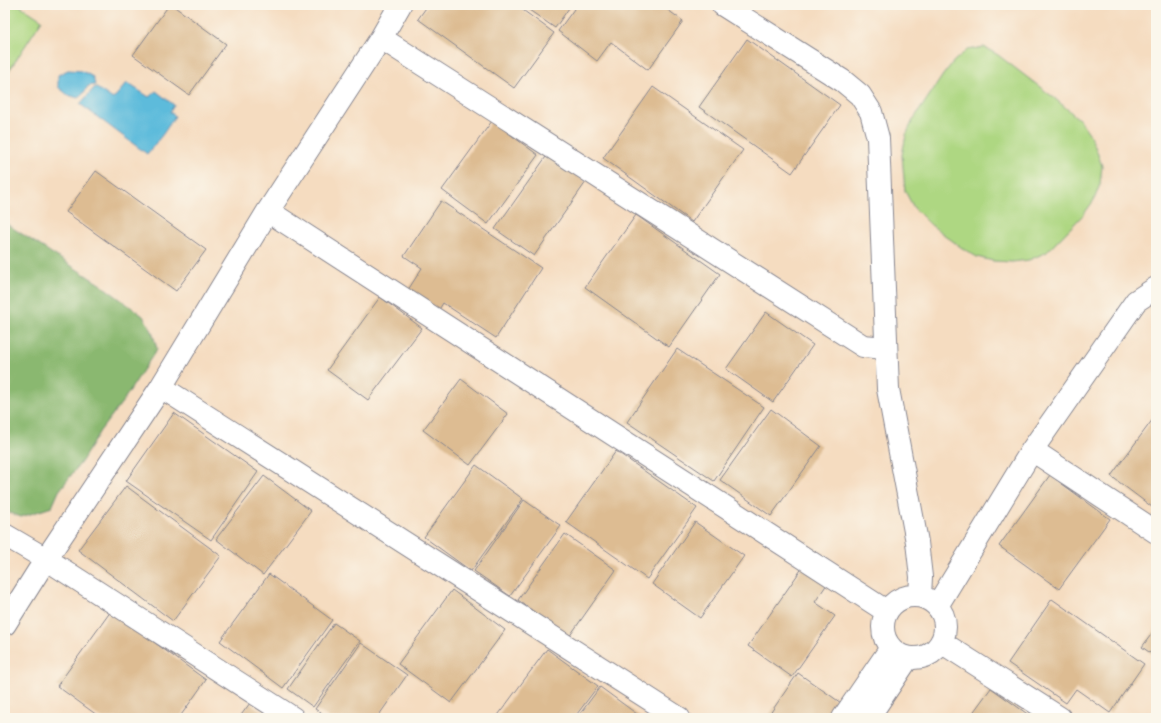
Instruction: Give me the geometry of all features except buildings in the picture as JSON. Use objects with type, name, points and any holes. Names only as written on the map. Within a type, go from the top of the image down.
[{"type":"street","points":[[5,624],[46,559],[161,387],[268,211],[381,38],[400,5]]},
{"type":"street","points":[[723,5],[843,80],[860,95],[871,112],[878,138],[888,389],[917,542],[921,577],[929,601]]},
{"type":"street","points":[[381,38],[863,346],[886,348]]},
{"type":"street","points":[[268,211],[886,611]]},
{"type":"street","points":[[929,601],[1136,301],[1156,288]]},
{"type":"street","points":[[161,387],[679,718]]},
{"type":"street","points":[[1032,450],[1156,532]]},
{"type":"street","points":[[5,535],[46,559],[293,718]]},
{"type":"street","points":[[911,595],[929,601],[943,614],[945,633],[941,642],[936,650],[919,658],[899,653],[885,640],[882,630],[882,620],[886,611],[892,603],[911,595]]},
{"type":"street","points":[[941,642],[1060,718]]},
{"type":"street","points":[[843,718],[899,653]]},
{"type":"street","points":[[868,718],[899,653]]},
{"type":"green space","points":[[5,5],[19,5],[42,20],[5,77]]},
{"type":"green space","points":[[984,47],[998,55],[1053,97],[1080,120],[1089,133],[1102,166],[1100,184],[1094,200],[1084,214],[1047,252],[1029,260],[1012,262],[993,261],[977,257],[931,225],[914,208],[905,191],[902,155],[906,135],[913,120],[954,61],[967,50]]},
{"type":"green space","points":[[5,223],[101,285],[143,316],[152,331],[157,349],[123,401],[100,431],[82,461],[59,491],[52,507],[21,517],[5,511]]},
{"type":"water","points":[[68,70],[82,71],[93,77],[95,85],[88,86],[83,94],[78,98],[68,95],[58,87],[58,75]]},
{"type":"water","points":[[127,83],[149,97],[156,91],[174,105],[170,112],[175,116],[147,154],[80,104],[95,87],[113,99]]}]
